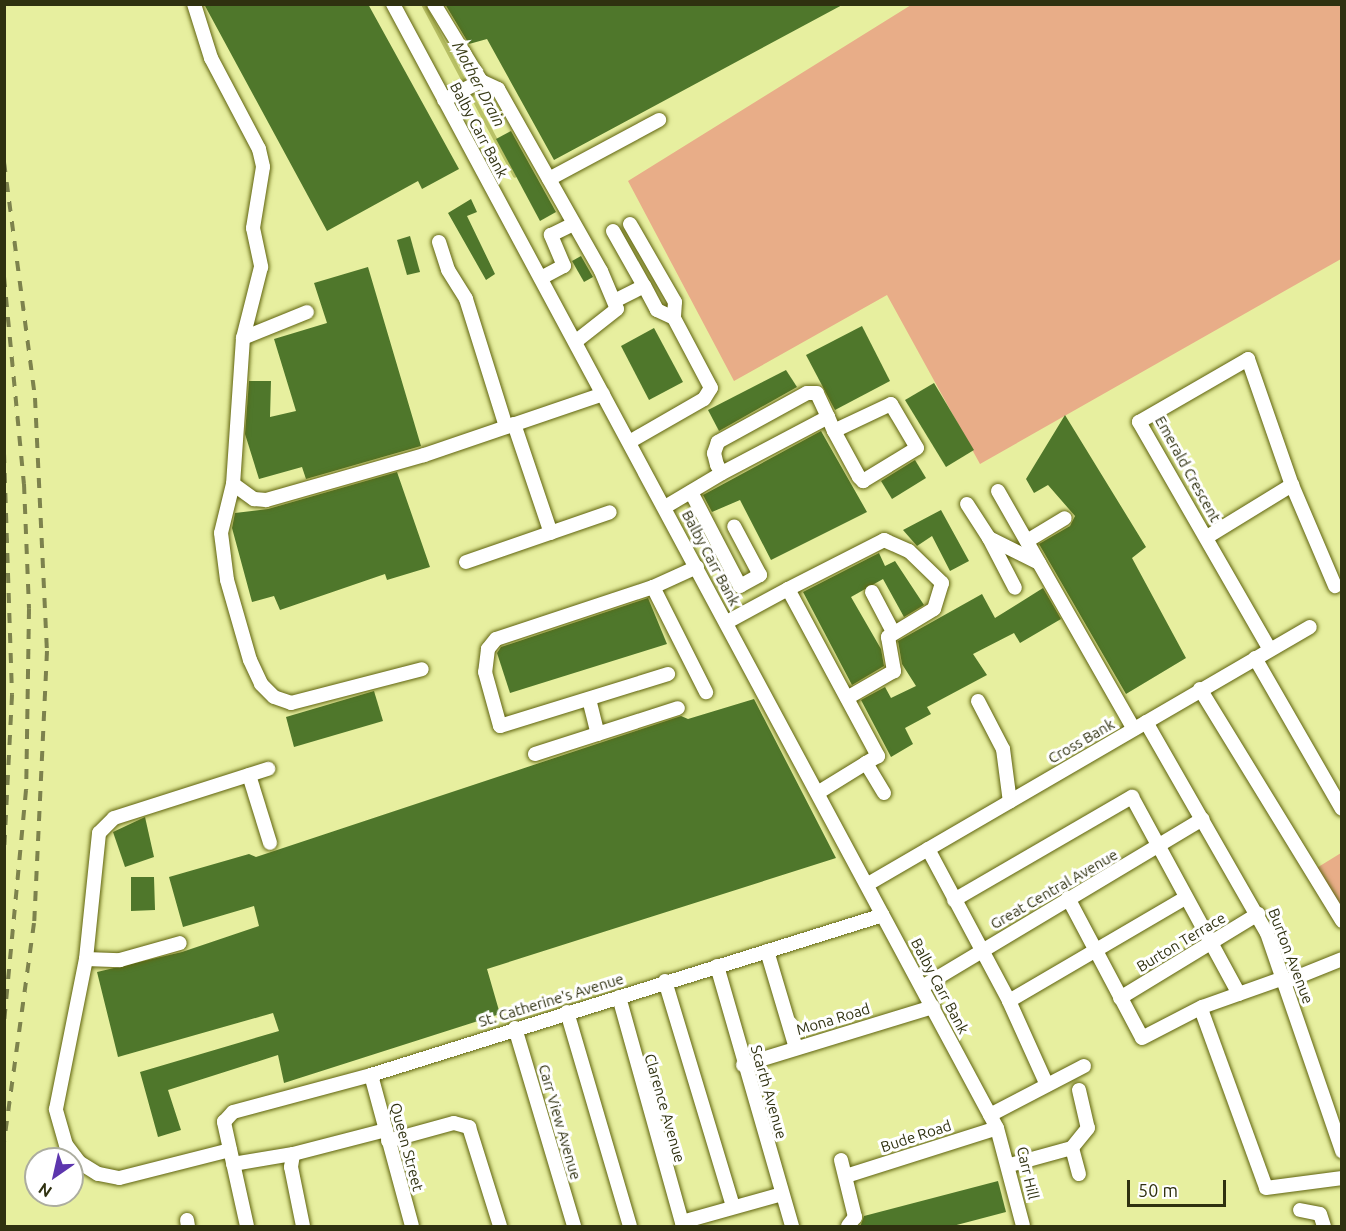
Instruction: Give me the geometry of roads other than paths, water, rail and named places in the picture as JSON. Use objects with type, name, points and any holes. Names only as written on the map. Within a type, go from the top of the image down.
[{"type":"street","points":[[194,4],[211,58],[259,149],[263,167],[253,228],[261,267],[243,338],[233,484],[221,533],[227,580],[250,660],[261,684],[274,697],[291,704],[422,669]]},
{"type":"street","name":"Balby Carr Bank","points":[[393,4],[603,394],[631,441],[997,1128]]},
{"type":"street","points":[[434,4],[477,82],[498,89],[616,300],[612,317],[575,342]]},
{"type":"street","points":[[444,100],[477,82]]},
{"type":"street","points":[[549,179],[659,120]]},
{"type":"street","points":[[540,278],[564,266],[550,235],[574,224]]},
{"type":"street","points":[[630,224],[675,302],[674,318],[710,393],[631,441]]},
{"type":"street","points":[[613,231],[657,310],[674,318]]},
{"type":"street","points":[[439,242],[448,270],[466,299],[551,533]]},
{"type":"street","points":[[616,300],[644,286]]},
{"type":"street","points":[[243,338],[307,312]]},
{"type":"street","name":"Emerald Crescent","points":[[1269,648],[1139,422],[1248,359],[1292,485],[1335,586]]},
{"type":"street","points":[[722,473],[714,453],[718,442],[807,393],[817,393],[834,431],[863,481],[916,448],[891,404],[834,431]]},
{"type":"street","points":[[233,484],[254,499],[266,500],[603,394]]},
{"type":"street","points":[[665,507],[722,473],[828,417]]},
{"type":"street","name":"Emerald Crescent","points":[[1207,537],[1292,485]]},
{"type":"street","name":"Burton Avenue","points":[[998,491],[1039,563],[1140,725],[1203,819],[1258,914],[1284,980],[1341,1151]]},
{"type":"street","points":[[691,492],[740,586],[760,575],[735,526]]},
{"type":"street","points":[[967,504],[989,538],[1015,588]]},
{"type":"street","points":[[466,562],[610,512]]},
{"type":"street","points":[[1027,541],[1065,518]]},
{"type":"street","points":[[989,538],[1039,563]]},
{"type":"street","points":[[727,622],[876,542],[897,544],[920,559],[942,583],[942,592],[934,609],[893,632],[886,643],[894,671],[847,698]]},
{"type":"street","points":[[668,674],[500,726],[485,672],[488,649],[496,639],[512,631],[653,587],[697,567]]},
{"type":"street","points":[[653,587],[706,692]]},
{"type":"street","points":[[789,589],[878,756],[819,792]]},
{"type":"street","points":[[872,592],[893,632]]},
{"type":"street","name":"Cross Bank","points":[[868,884],[1269,648],[1310,627]]},
{"type":"street","points":[[1255,658],[1341,809]]},
{"type":"street","points":[[1200,689],[1341,921]]},
{"type":"street","points":[[589,699],[598,734]]},
{"type":"street","points":[[978,701],[1003,749],[1010,802]]},
{"type":"street","points":[[534,754],[678,708]]},
{"type":"street","points":[[866,763],[884,793]]},
{"type":"street","points":[[247,1227],[230,1150],[119,1178],[98,1174],[79,1162],[66,1145],[56,1108],[86,959],[99,833],[104,825],[114,818],[268,769]]},
{"type":"street","points":[[249,775],[270,843]]},
{"type":"street","points":[[954,900],[1129,798],[1159,847],[1239,994]]},
{"type":"street","name":"Great Central Avenue","points":[[922,987],[1203,819]]},
{"type":"street","points":[[928,849],[980,952],[1009,1001],[1047,1085]]},
{"type":"street","points":[[1068,898],[1142,1038],[1201,1009],[1341,959]]},
{"type":"street","points":[[1009,1001],[1185,898]]},
{"type":"street","name":"Burton Terrace","points":[[1120,998],[1258,914]]},
{"type":"street","name":"St. Catherine's Avenue","points":[[230,1150],[224,1122],[228,1115],[370,1076],[515,1028],[883,915]]},
{"type":"street","points":[[86,959],[120,960],[180,944]]},
{"type":"street","points":[[767,951],[796,1048]]},
{"type":"street","name":"Scarth Avenue","points":[[717,966],[743,1065],[792,1227]]},
{"type":"street","points":[[665,981],[733,1206]]},
{"type":"street","name":"Clarence Avenue","points":[[619,997],[683,1224]]},
{"type":"street","name":"Mona Road","points":[[743,1065],[933,1007]]},
{"type":"street","points":[[1201,1009],[1266,1188],[1341,1178]]},
{"type":"street","points":[[567,1012],[630,1227]]},
{"type":"street","name":"Carr View Avenue","points":[[515,1028],[574,1227]]},
{"type":"street","points":[[990,1115],[1084,1066]]},
{"type":"street","name":"Queen Street","points":[[370,1076],[412,1227]]},
{"type":"street","points":[[1010,1165],[1072,1148],[1088,1128],[1079,1089]]},
{"type":"street","points":[[233,1164],[454,1123],[469,1127],[500,1227]]},
{"type":"street","name":"Carr Hill","points":[[997,1128],[1010,1165],[1023,1227]]},
{"type":"street","name":"Bude Road","points":[[846,1176],[997,1128]]},
{"type":"street","points":[[1072,1148],[1079,1174]]},
{"type":"street","points":[[293,1154],[291,1167],[303,1227]]},
{"type":"street","points":[[841,1160],[855,1217],[848,1227]]},
{"type":"street","points":[[683,1224],[733,1206],[782,1194]]},
{"type":"street","points":[[1300,1210],[1320,1214],[1324,1227]]},
{"type":"waterway","name":"Mother Drain","points":[[423,4],[466,85]]},
{"type":"waterway","name":"Mother Drain","points":[[470,92],[515,176]]},
{"type":"railway","points":[[4,162],[35,398],[47,651],[34,923],[4,1142]]},
{"type":"railway","points":[[4,277],[24,484],[29,609],[26,790],[4,1023]]},
{"type":"railway","points":[[4,453],[12,695],[4,853]]}]
